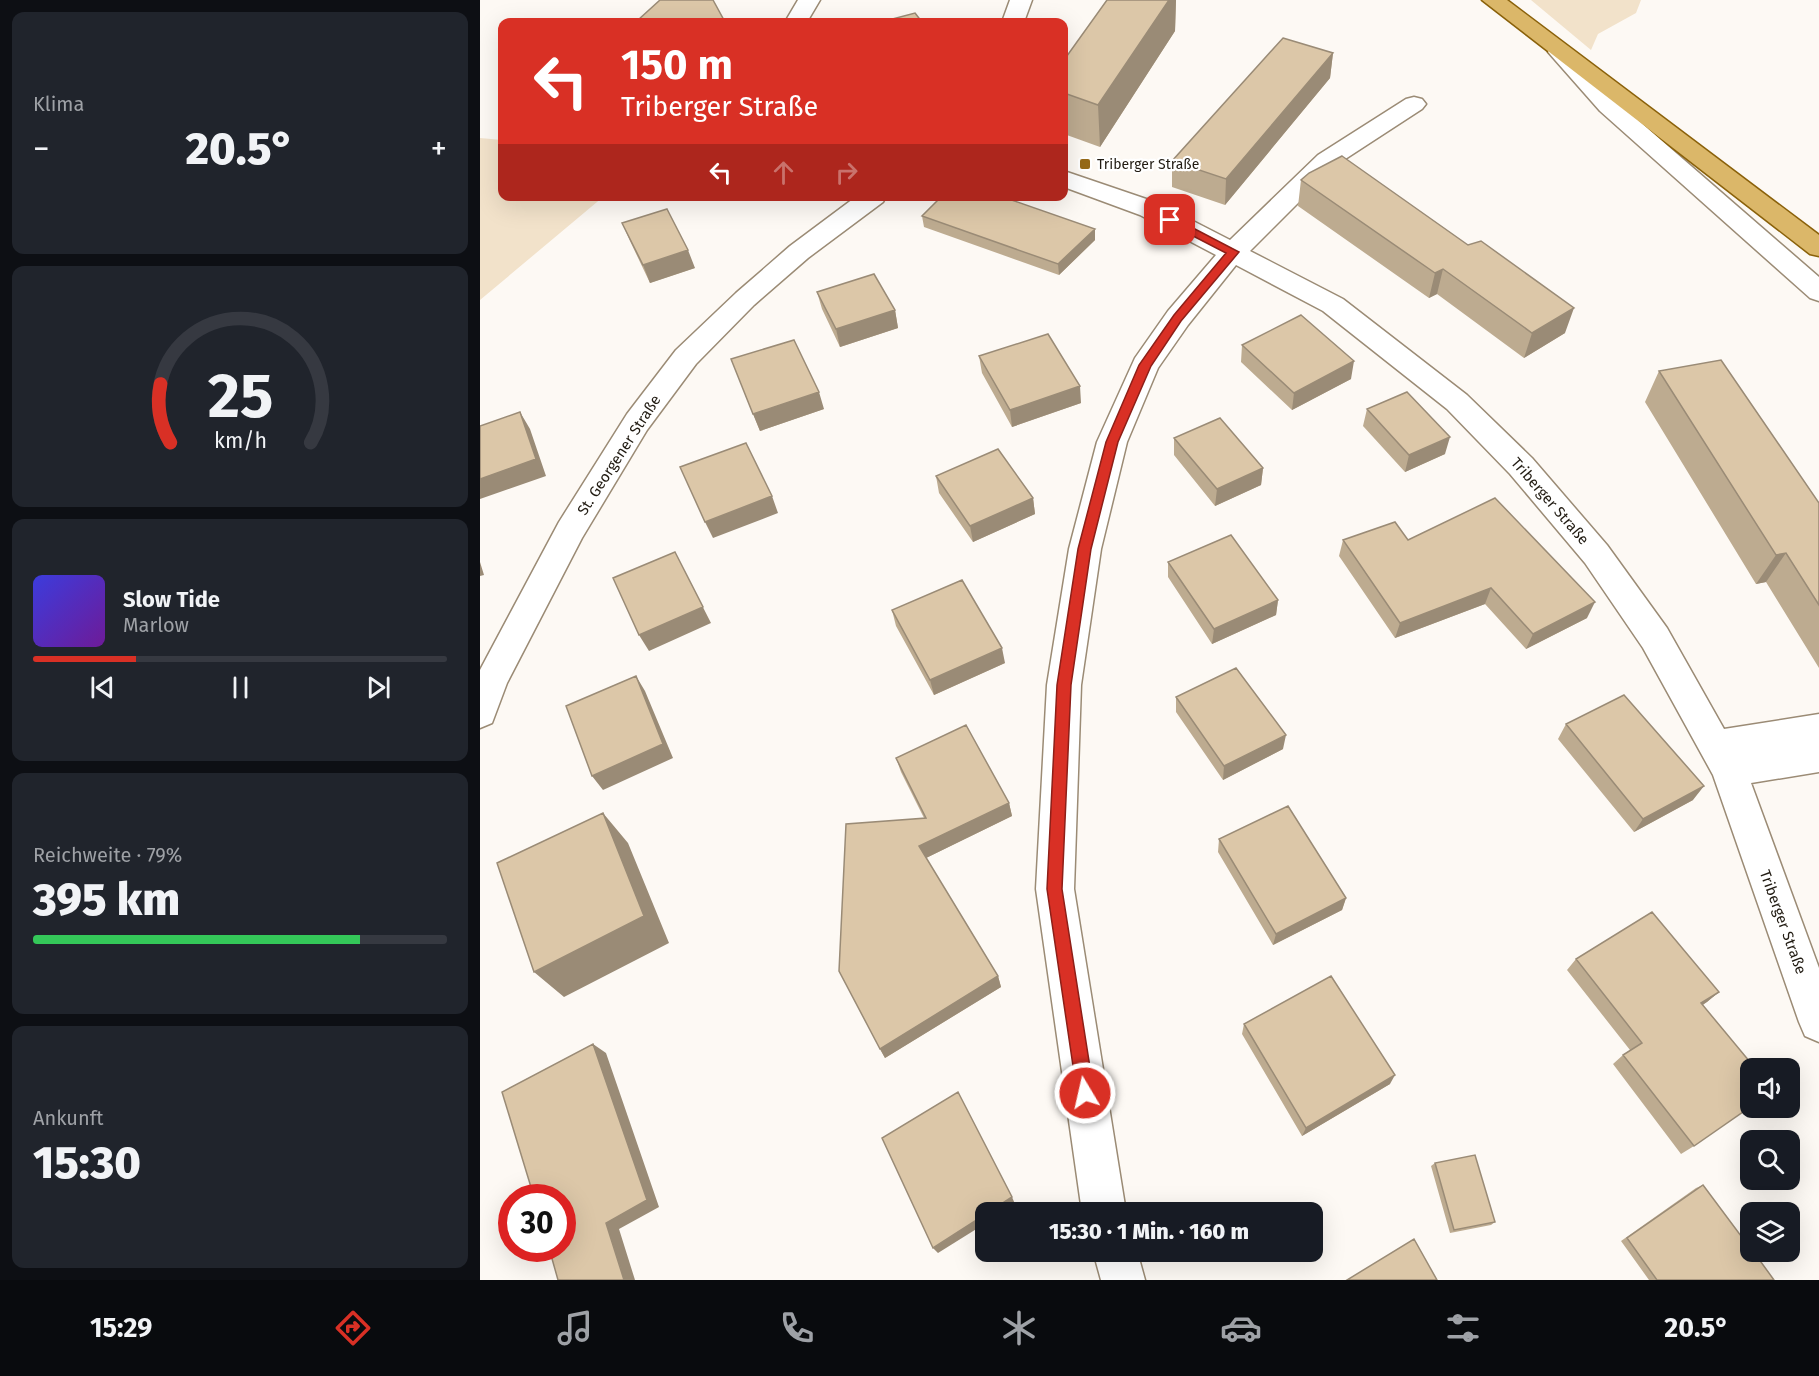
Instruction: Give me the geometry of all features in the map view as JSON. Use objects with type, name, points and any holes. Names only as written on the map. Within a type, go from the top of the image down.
[{"type":"main road","points":[[1493,0],[1819,248]]},
{"type":"street","points":[[798,18],[809,0]]},
{"type":"street","points":[[1014,18],[1021,0]]},
{"type":"street","points":[[1559,52],[1608,106],[1819,292]]},
{"type":"street","points":[[1102,1202],[1055,889],[1064,685],[1085,549],[1112,442],[1145,365],[1178,318],[1233,252],[1327,160],[1414,104]]},
{"type":"street","name":"Triberger Straße","points":[[1068,180],[1149,209],[1333,305],[1457,402],[1521,466],[1596,554],[1629,601],[1655,639],[1723,758],[1819,1022]]},
{"type":"street","name":"St. Georgener Straße","points":[[480,713],[491,682],[570,531],[644,412],[686,357],[745,299],[799,252],[867,201]]},
{"type":"street","points":[[1723,758],[1819,729]]},
{"type":"street","points":[[1723,758],[1819,758]]},
{"type":"street","points":[[1118,1262],[1123,1280]]},
{"type":"shaded area","points":[[1531,0],[1641,0],[1636,13],[1598,34],[1591,50]]},
{"type":"shaded area","points":[[480,138],[498,140],[498,201],[598,201],[480,300]]},
{"type":"building","points":[[660,0],[713,0],[723,18],[640,18]]},
{"type":"building","points":[[1107,0],[1169,0],[1098,105],[1068,94],[1068,54]]},
{"type":"building","points":[[915,13],[919,18],[896,18]]},
{"type":"building","points":[[1283,38],[1333,53],[1226,179],[1172,161]]},
{"type":"building","points":[[1342,156],[1468,245],[1481,241],[1574,308],[1532,333],[1443,269],[1435,273],[1301,180],[1309,173]]},
{"type":"building","points":[[937,201],[1014,201],[1095,229],[1058,264],[922,216]]},
{"type":"building","points":[[667,209],[688,250],[643,265],[622,223]]},
{"type":"building","points":[[874,274],[895,310],[836,329],[817,292]]},
{"type":"building","points":[[1301,315],[1354,361],[1294,393],[1242,345]]},
{"type":"building","points":[[1048,334],[1080,386],[1010,410],[979,356]]},
{"type":"building","points":[[794,340],[819,392],[753,414],[731,359]]},
{"type":"building","points":[[1721,360],[1819,503],[1819,605],[1786,553],[1776,555],[1659,371]]},
{"type":"building","points":[[1407,392],[1450,437],[1409,455],[1367,409]]},
{"type":"building","points":[[520,412],[536,459],[480,479],[480,426]]},
{"type":"building","points":[[1220,418],[1263,468],[1217,489],[1174,438]]},
{"type":"building","points":[[746,443],[772,496],[705,522],[680,467]]},
{"type":"building","points":[[998,449],[1033,498],[970,526],[936,476]]},
{"type":"building","points":[[1495,498],[1595,602],[1533,634],[1491,588],[1400,623],[1343,540],[1395,522],[1408,540]]},
{"type":"building","points":[[1231,535],[1278,600],[1214,629],[1168,562]]},
{"type":"building","points":[[675,552],[703,607],[639,635],[613,578]]},
{"type":"building","points":[[962,580],[1002,648],[930,680],[892,610]]},
{"type":"building","points":[[1236,668],[1286,735],[1224,766],[1176,697]]},
{"type":"building","points":[[636,676],[663,744],[592,776],[566,706]]},
{"type":"building","points":[[1624,695],[1704,786],[1643,819],[1566,724]]},
{"type":"building","points":[[966,725],[1009,803],[919,846],[998,976],[880,1049],[839,971],[846,824],[926,818],[896,758]]},
{"type":"building","points":[[1288,806],[1346,898],[1276,934],[1219,839]]},
{"type":"building","points":[[603,813],[644,916],[534,972],[497,863]]},
{"type":"building","points":[[1652,912],[1719,992],[1701,1003],[1747,1058],[1740,1058],[1740,1114],[1694,1146],[1623,1055],[1642,1043],[1576,959]]},
{"type":"building","points":[[1331,976],[1395,1075],[1306,1128],[1244,1024]]},
{"type":"building","points":[[593,1044],[647,1200],[606,1223],[624,1280],[558,1280],[553,1262],[576,1262],[576,1184],[530,1184],[502,1092]]},
{"type":"building","points":[[958,1092],[1012,1197],[1004,1202],[975,1202],[975,1221],[933,1248],[882,1138]]},
{"type":"building","points":[[1475,1155],[1495,1222],[1454,1230],[1435,1163]]},
{"type":"building","points":[[1703,1185],[1740,1235],[1740,1262],[1761,1262],[1774,1280],[1657,1280],[1627,1238]]},
{"type":"building","points":[[1414,1239],[1437,1280],[1347,1280]]},
{"type":"place","name":"Triberger Straße","points":[[1085,164]]},
{"type":"route","points":[[1085,1093],[1055,889],[1064,685],[1085,549],[1112,442],[1145,365],[1178,318],[1233,252],[1170,220]]}]
